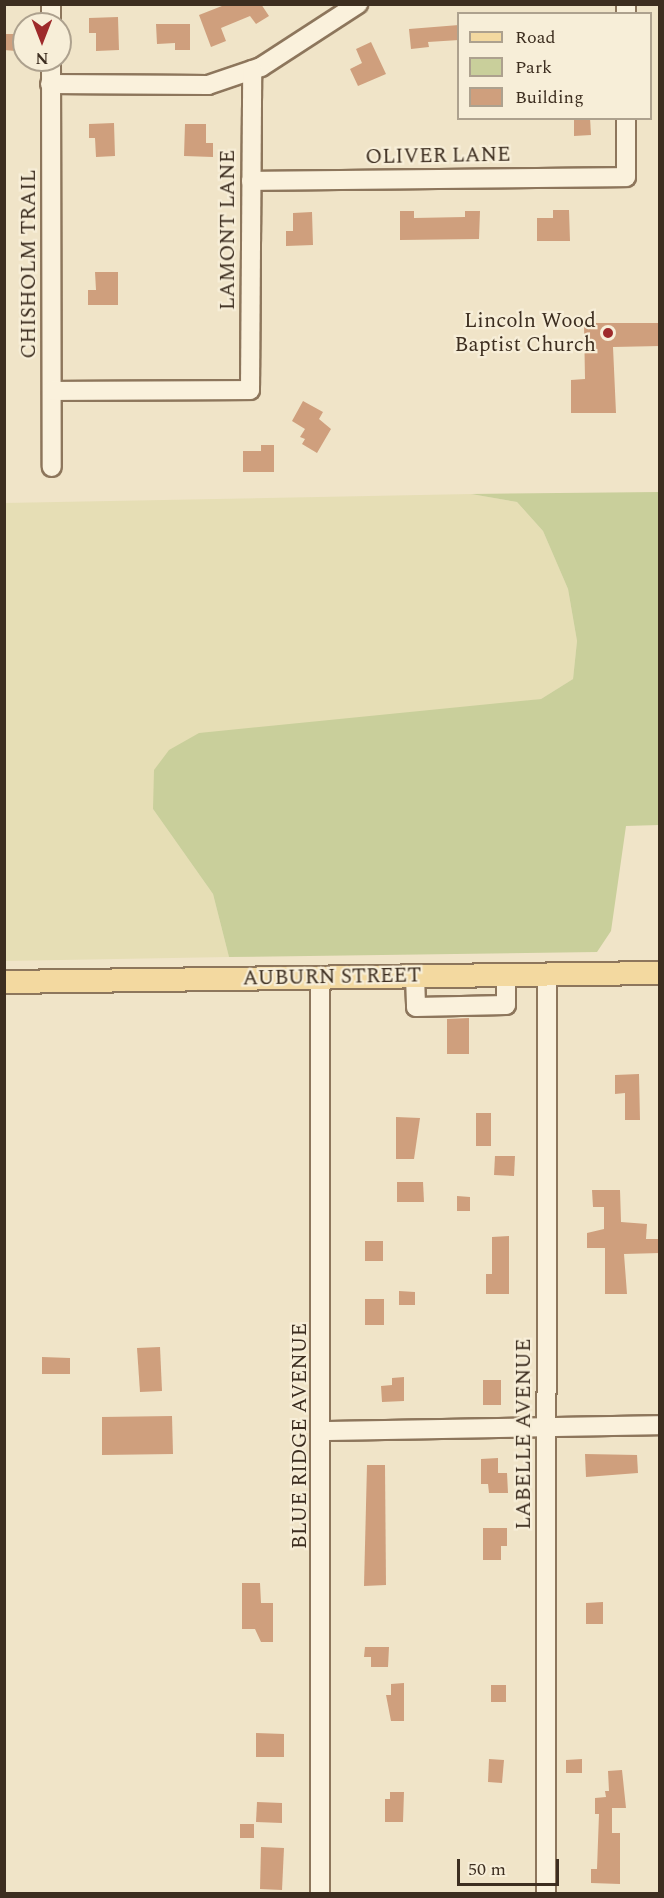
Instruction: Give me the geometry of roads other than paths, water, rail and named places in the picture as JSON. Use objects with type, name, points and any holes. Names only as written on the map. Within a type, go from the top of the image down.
[{"type":"main road","name":"AUBURN STREET","points":[[4,981],[660,973]]},
{"type":"street","points":[[50,84],[208,85],[252,70],[358,4]]},
{"type":"street","name":"LAMONT LANE","points":[[52,391],[250,390],[252,70]]},
{"type":"street","name":"CHISHOLM TRAIL","points":[[50,72],[52,467]]},
{"type":"street","name":"OLIVER LANE","points":[[251,181],[626,177],[626,120]]},
{"type":"street","name":"LABELLE AVENUE","points":[[546,1893],[547,974]]},
{"type":"street","points":[[415,976],[416,1007],[506,1005],[506,975]]},
{"type":"street","name":"BLUE RIDGE AVENUE","points":[[320,978],[323,1431],[320,1893]]},
{"type":"street","points":[[323,1431],[660,1425]]},
{"type":"place","name":"Lincoln Wood Baptist Church","points":[[608,333]]}]
